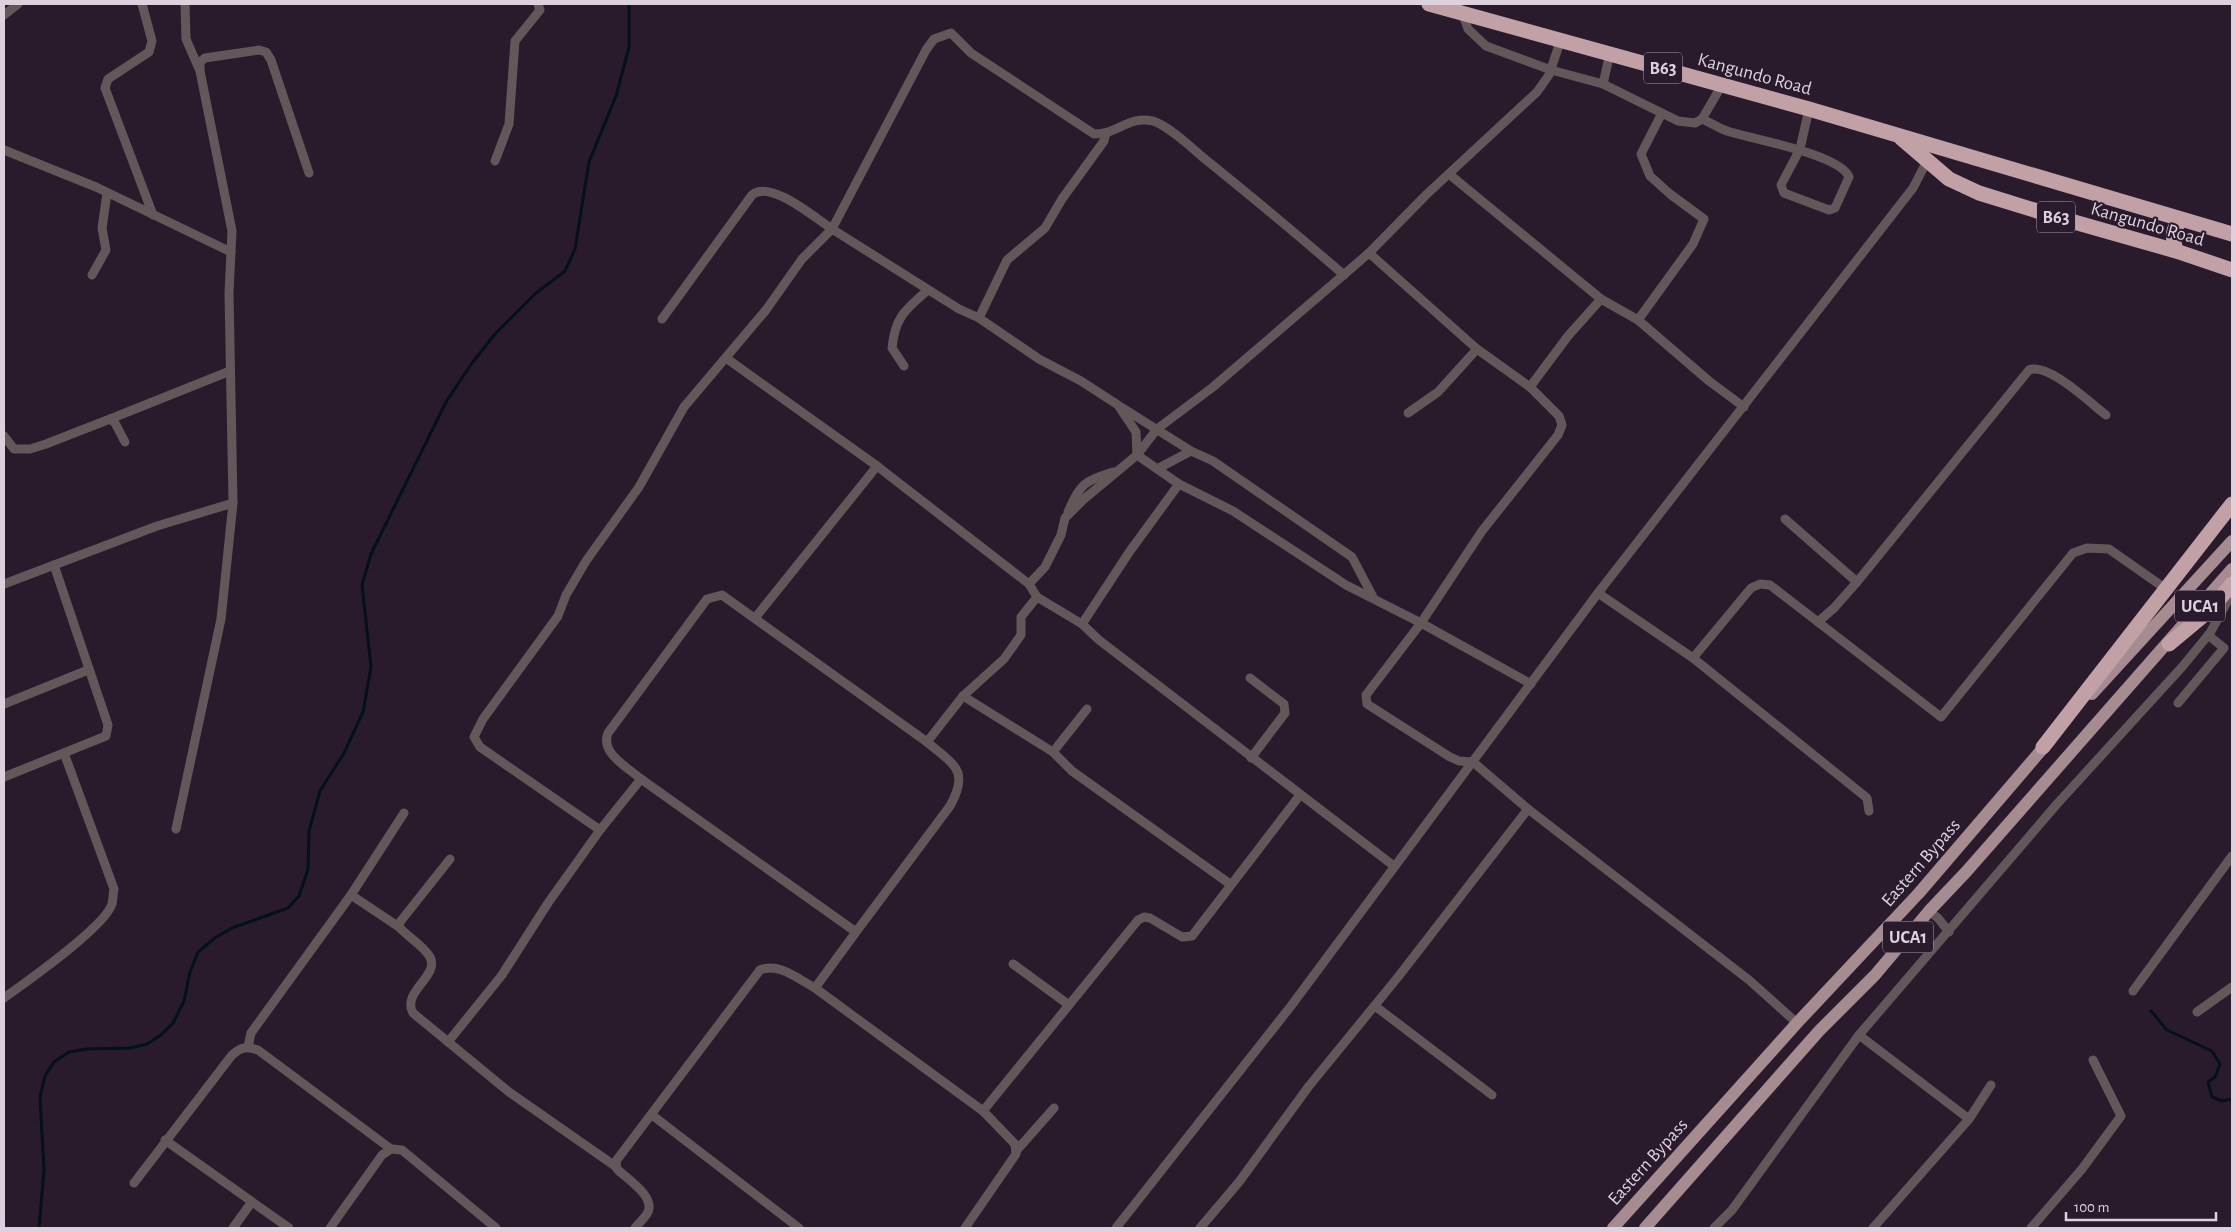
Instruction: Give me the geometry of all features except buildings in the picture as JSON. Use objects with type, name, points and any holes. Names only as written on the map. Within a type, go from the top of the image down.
[{"type":"highway","name":"Kangundo Road","points":[[1429,4],[1809,108],[2232,234]]},
{"type":"highway","name":"Kangundo Road","points":[[1896,134],[1949,179],[1979,193],[2060,218],[2176,250],[2232,270]]},
{"type":"highway","points":[[2176,250],[2172,238],[2173,230],[2182,220]]},
{"type":"highway","points":[[2043,747],[2232,504]]},
{"type":"highway","points":[[2169,644],[2211,609],[2232,584]]},
{"type":"main road","name":"Eastern Bypass","points":[[1613,1228],[1774,1050],[1796,1023],[1918,894],[2043,747],[2232,541]]},
{"type":"main road","name":"Eastern Bypass","points":[[1645,1228],[1819,1031],[1875,975],[1928,911],[1966,872],[2169,644],[2232,569]]},
{"type":"main road","points":[[1774,1050],[1791,1064]]},
{"type":"street","points":[[4,15],[18,4]]},
{"type":"street","points":[[142,4],[152,41],[149,52],[108,79],[105,88],[153,215]]},
{"type":"street","points":[[185,4],[186,39],[200,71]]},
{"type":"street","points":[[495,161],[509,124],[515,41],[540,10],[538,4]]},
{"type":"street","points":[[1462,12],[1468,29],[1486,46],[1551,70],[1604,84],[1678,121],[1695,123],[1702,120],[1722,85]]},
{"type":"street","points":[[600,830],[480,747],[474,737],[482,719],[558,616],[566,595],[586,561],[639,487],[684,406],[766,310],[802,259],[832,229],[926,50],[934,39],[951,32],[971,53],[1094,134],[1106,133],[1132,120],[1154,122],[1176,136],[1344,274]]},
{"type":"street","points":[[1029,584],[1045,567],[1061,535],[1065,518],[1136,455],[1157,429],[1213,388],[1369,253],[1449,174],[1537,92],[1551,70],[1562,39]]},
{"type":"street","points":[[176,829],[221,619],[233,503],[230,371],[232,231],[200,71],[200,62],[205,58],[259,50],[266,52],[271,60],[309,173]]},
{"type":"street","points":[[1604,84],[1610,53]]},
{"type":"street","points":[[1702,120],[1727,131],[1800,149],[1848,173],[1849,177],[1835,208],[1829,210],[1784,193],[1781,189],[1781,185],[1800,149],[1809,108]]},
{"type":"street","points":[[1638,320],[1693,244],[1704,219],[1670,194],[1650,176],[1642,154],[1662,113]]},
{"type":"street","points":[[979,318],[1007,260],[1045,228],[1062,199],[1104,141],[1106,133]]},
{"type":"street","points":[[4,150],[107,192],[231,252]]},
{"type":"street","points":[[1116,1228],[1291,1006],[1598,593],[1913,188],[1927,161]]},
{"type":"street","points":[[1449,174],[1601,299],[1638,320],[1709,381],[1744,407]]},
{"type":"street","points":[[662,319],[752,194],[759,190],[771,190],[959,310],[979,318],[1039,358],[1081,380],[1191,451],[1213,460],[1352,557],[1373,597]]},
{"type":"street","points":[[92,275],[106,250],[102,228],[107,192]]},
{"type":"street","points":[[1369,253],[1477,349],[1530,388],[1559,416],[1562,425],[1558,434],[1482,531],[1421,623],[1366,695],[1365,700],[1367,704],[1450,757],[1459,761],[1473,762],[1528,809],[1749,980],[1796,1023]]},
{"type":"street","points":[[904,366],[892,348],[894,329],[901,314],[928,290]]},
{"type":"street","points":[[1530,388],[1568,336],[1601,299]]},
{"type":"street","points":[[1408,413],[1438,392],[1477,349]]},
{"type":"street","points":[[726,358],[877,466],[1029,584],[1037,597],[1082,624],[1099,640],[1251,758],[1394,866]]},
{"type":"street","points":[[1818,622],[1834,608],[1857,582],[2029,370],[2037,368],[2055,376],[2106,415]]},
{"type":"street","points":[[4,436],[14,449],[30,449],[230,371]]},
{"type":"street","points":[[1118,405],[1136,432],[1136,455]]},
{"type":"street","points":[[110,419],[115,423],[125,442]]},
{"type":"street","points":[[1156,470],[1191,451]]},
{"type":"street","points":[[1136,455],[1179,484],[1232,511],[1346,585],[1373,597],[1531,684]]},
{"type":"street","points":[[755,618],[877,466]]},
{"type":"street","points":[[1082,624],[1130,551],[1179,484]]},
{"type":"street","points":[[4,584],[157,526],[233,503]]},
{"type":"street","points":[[1785,518],[1857,582]]},
{"type":"street","points":[[1693,658],[1751,588],[1760,584],[1770,585],[1940,717],[2073,553],[2087,548],[2109,549],[2166,589]]},
{"type":"street","points":[[4,777],[106,736],[108,724],[88,670],[54,565]]},
{"type":"street","points":[[1598,593],[1693,658],[1867,798],[1868,811]]},
{"type":"street","points":[[1714,1228],[1732,1210],[1858,1035],[2051,812],[2182,667],[2208,635],[2232,594]]},
{"type":"street","points":[[815,988],[950,806],[957,793],[960,776],[954,765],[927,742],[755,618],[722,595],[707,599],[608,733],[605,741],[608,751],[641,779],[856,932]]},
{"type":"street","points":[[927,742],[964,696],[1004,659],[1021,635],[1021,617],[1037,597]]},
{"type":"street","points":[[2178,703],[2224,648],[2208,635]]},
{"type":"street","points":[[4,704],[88,670]]},
{"type":"street","points":[[1250,678],[1284,704],[1285,713],[1251,758]]},
{"type":"street","points":[[964,696],[1053,752],[1072,771],[1230,884]]},
{"type":"street","points":[[1053,752],[1087,709]]},
{"type":"street","points":[[4,998],[49,966],[101,920],[112,905],[114,889],[64,753]]},
{"type":"street","points":[[448,1042],[502,975],[548,903],[600,830],[641,779]]},
{"type":"street","points":[[983,1111],[1138,920],[1144,917],[1150,918],[1187,938],[1192,936],[1230,884],[1300,796]]},
{"type":"street","points":[[1200,1228],[1239,1182],[1309,1086],[1375,1006],[1528,809]]},
{"type":"street","points":[[248,1046],[252,1033],[351,896],[404,813]]},
{"type":"street","points":[[2133,991],[2232,856]]},
{"type":"street","points":[[399,927],[400,922],[450,859]]},
{"type":"street","points":[[351,896],[399,927],[429,956],[432,962],[430,970],[411,999],[409,1007],[412,1013],[509,1092],[615,1166],[649,1202],[648,1212],[636,1228]]},
{"type":"street","points":[[1928,911],[1938,918],[1948,932]]},
{"type":"street","points":[[1013,964],[1069,1005]]},
{"type":"street","points":[[615,1166],[616,1161],[760,970],[769,966],[777,967],[815,988],[983,1111],[1015,1144],[1017,1150]]},
{"type":"street","points":[[2197,1012],[2232,987]]},
{"type":"street","points":[[1375,1006],[1492,1095]]},
{"type":"street","points":[[1858,1035],[1968,1119]]},
{"type":"street","points":[[134,1182],[232,1055],[240,1048],[248,1046],[258,1050],[391,1149],[402,1150],[496,1228]]},
{"type":"street","points":[[2031,1228],[2082,1169],[2121,1116],[2093,1060]]},
{"type":"street","points":[[1873,1228],[1968,1119],[1991,1085]]},
{"type":"street","points":[[965,1228],[1017,1150],[1054,1108]]},
{"type":"street","points":[[652,1115],[799,1228]]},
{"type":"street","points":[[166,1140],[289,1228]]},
{"type":"street","points":[[330,1228],[382,1155],[391,1149]]},
{"type":"street","points":[[233,1228],[252,1203]]},
{"type":"waterway","points":[[39,1228],[44,1170],[40,1097],[45,1076],[54,1062],[69,1052],[86,1049],[130,1048],[147,1044],[161,1035],[173,1023],[184,1001],[190,972],[198,952],[215,938],[232,928],[288,908],[299,896],[308,869],[309,831],[320,791],[344,753],[363,712],[371,667],[362,585],[371,554],[446,402],[472,363],[495,334],[536,293],[565,271],[575,249],[589,162],[616,96],[629,47],[629,4]]},
{"type":"waterway","points":[[2151,1011],[2167,1030],[2212,1051],[2220,1064],[2215,1077],[2208,1082],[2212,1097],[2222,1101],[2232,1099]]}]
